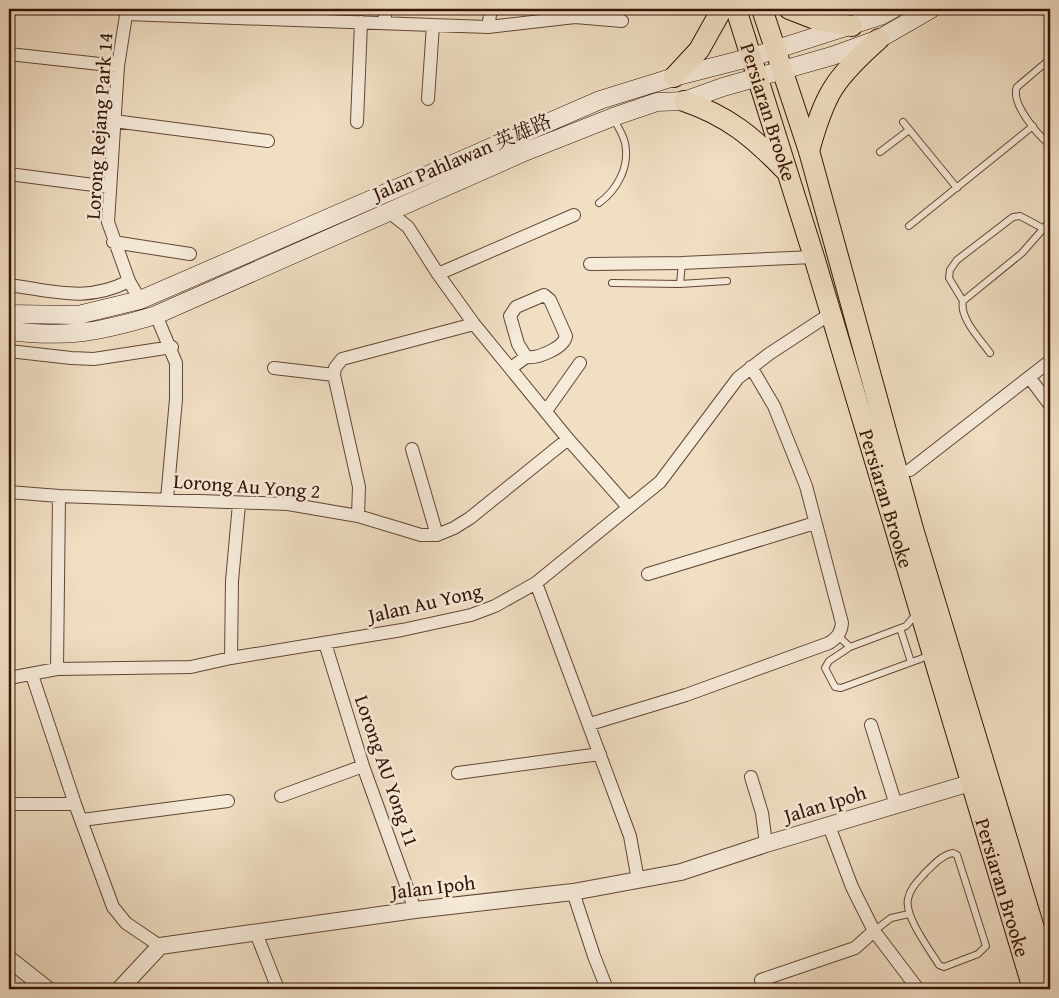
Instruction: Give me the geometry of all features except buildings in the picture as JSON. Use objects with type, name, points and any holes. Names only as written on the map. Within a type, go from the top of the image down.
[{"type":"main road","points":[[674,77],[699,50],[722,9]]},
{"type":"main road","name":"Persiaran Brooke","points":[[736,9],[759,77],[830,314],[913,559],[1044,933],[1050,981]]},
{"type":"main road","name":"Persiaran Brooke","points":[[762,9],[809,151],[905,533]]},
{"type":"main road","points":[[789,9],[820,21],[852,26]]},
{"type":"main road","name":"Jalan Pahlawan 英雄路","points":[[9,314],[78,314],[140,300],[600,100],[674,77],[775,50],[852,26],[893,9]]},
{"type":"main road","name":"Jalan Pahlawan 英雄路","points":[[9,331],[72,335],[107,330],[156,315],[417,199],[613,117],[657,102],[684,100],[879,39],[931,9]]},
{"type":"main road","points":[[809,151],[821,108],[835,82],[879,39]]},
{"type":"main road","points":[[684,100],[709,109],[734,123],[757,141],[788,173]]},
{"type":"main road","name":"Persiaran Brooke","points":[[913,559],[920,610],[932,654],[1033,989]]},
{"type":"street","points":[[384,23],[386,9]]},
{"type":"street","points":[[488,27],[491,9]]},
{"type":"street","points":[[127,11],[275,14],[362,22],[488,27],[569,18],[622,21]]},
{"type":"street","name":"Lorong Rejang Park 14","points":[[127,11],[118,66],[108,222],[113,242],[129,281],[140,300]]},
{"type":"street","points":[[357,122],[362,22]]},
{"type":"street","points":[[428,98],[434,25]]},
{"type":"street","points":[[9,54],[118,66]]},
{"type":"street","points":[[114,121],[268,141]]},
{"type":"street","points":[[9,174],[109,187]]},
{"type":"street","points":[[408,227],[417,199]]},
{"type":"street","points":[[389,212],[408,227],[438,274],[474,324],[568,439],[628,507]]},
{"type":"street","points":[[438,274],[574,215]]},
{"type":"street","points":[[113,242],[190,254]]},
{"type":"street","points":[[590,264],[682,264],[814,257]]},
{"type":"street","points":[[9,285],[79,295],[99,294],[129,281]]},
{"type":"street","points":[[510,368],[526,357],[534,358],[566,340],[550,300],[544,295],[516,307],[510,316],[518,344],[526,357]]},
{"type":"street","name":"Jalan Au Yong","points":[[9,678],[57,670],[191,667],[231,658],[402,630],[471,615],[495,606],[536,583],[660,482],[738,378],[751,367],[830,314]]},
{"type":"street","points":[[156,315],[172,348],[176,363],[176,398],[167,498]]},
{"type":"street","points":[[358,516],[358,479],[334,375],[335,368],[342,359],[474,324]]},
{"type":"street","points":[[9,351],[94,359],[172,348]]},
{"type":"street","points":[[910,470],[1050,361]]},
{"type":"street","points":[[546,411],[580,363]]},
{"type":"street","points":[[590,724],[686,694],[829,643],[838,636],[842,623],[806,486],[774,406],[751,367]]},
{"type":"street","points":[[274,368],[334,375]]},
{"type":"street","points":[[1029,377],[1050,405]]},
{"type":"street","points":[[412,449],[437,535],[454,528],[470,518],[568,439]]},
{"type":"street","name":"Lorong Au Yong 2","points":[[9,492],[59,496],[167,498],[239,504],[288,504],[358,516],[421,535],[437,535]]},
{"type":"street","points":[[57,670],[59,496]]},
{"type":"street","points":[[231,658],[232,581],[239,504]]},
{"type":"street","points":[[648,574],[815,523]]},
{"type":"street","points":[[536,583],[590,724],[630,836],[638,880]]},
{"type":"street","name":"Lorong AU Yong 11","points":[[325,643],[363,766],[415,910]]},
{"type":"street","points":[[32,675],[75,804],[113,907],[126,923],[160,946],[120,989]]},
{"type":"street","name":"Jalan Ipoh","points":[[871,725],[896,805]]},
{"type":"street","points":[[458,773],[600,754]]},
{"type":"street","points":[[281,796],[363,766]]},
{"type":"street","name":"Jalan Ipoh","points":[[752,777],[762,813],[766,844]]},
{"type":"street","name":"Jalan Ipoh","points":[[160,946],[415,910],[573,892],[681,872],[766,844],[970,783]]},
{"type":"street","points":[[82,820],[228,802]]},
{"type":"street","points":[[9,804],[75,804]]},
{"type":"street","points":[[829,826],[852,887],[874,932],[918,989]]},
{"type":"street","points":[[573,892],[607,989]]},
{"type":"street","points":[[761,980],[855,948],[874,932]]},
{"type":"street","points":[[256,933],[278,989]]},
{"type":"street","points":[[9,958],[47,989]]},
{"type":"lane","points":[[1050,59],[1017,88],[1015,93],[1016,101],[1033,126],[1050,145]]},
{"type":"lane","points":[[598,203],[612,194],[619,184],[625,161],[625,143],[613,117]]},
{"type":"lane","points":[[902,122],[956,188]]},
{"type":"lane","points":[[909,226],[1033,126]]},
{"type":"lane","points":[[880,152],[909,130]]},
{"type":"lane","points":[[990,353],[966,318],[962,306],[963,301],[949,278],[950,270],[956,260],[1013,217],[1020,216],[1050,232]]},
{"type":"lane","points":[[963,301],[1022,252],[1050,221]]},
{"type":"lane","points":[[680,284],[682,264]]},
{"type":"lane","points":[[612,283],[680,284],[727,281]]},
{"type":"lane","points":[[920,610],[906,626],[850,647],[825,665],[838,689],[932,654]]},
{"type":"lane","points":[[900,628],[911,662]]},
{"type":"lane","points":[[838,636],[850,647]]},
{"type":"lane","points":[[954,853],[957,855],[966,878],[986,946],[978,954],[944,967],[939,965],[909,914],[907,901],[915,884],[942,858],[954,853]]},
{"type":"lane","points":[[874,932],[891,918],[909,914]]}]
